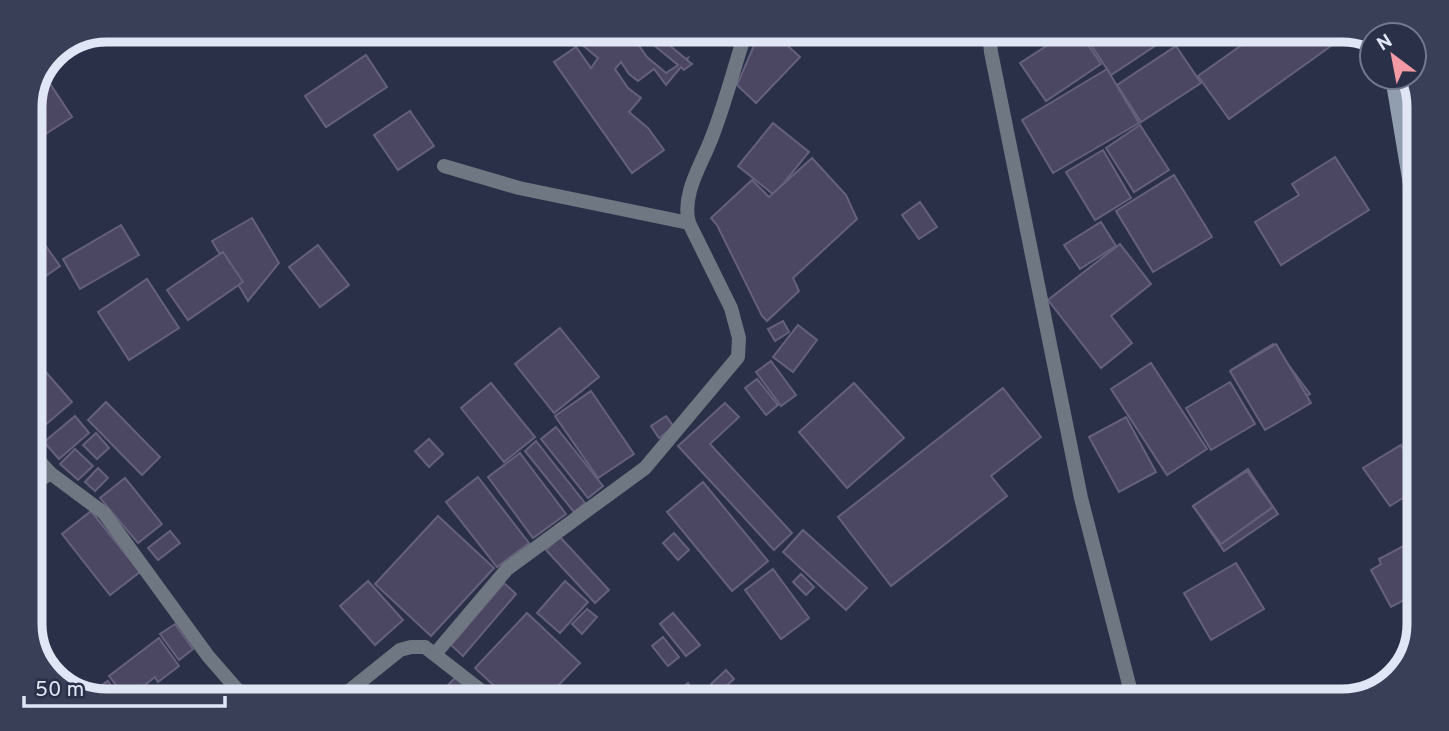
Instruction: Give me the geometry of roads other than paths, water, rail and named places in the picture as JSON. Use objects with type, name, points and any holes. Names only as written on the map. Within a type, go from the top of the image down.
[{"type":"main road","points":[[1394,91],[1407,166]]},
{"type":"street","points":[[435,654],[508,569],[645,468],[738,357],[739,338],[731,308],[689,223],[686,211],[696,173],[712,137],[742,42]]},
{"type":"street","points":[[990,42],[1081,498],[1130,689]]},
{"type":"street","points":[[444,166],[519,188],[689,223]]},
{"type":"street","points":[[42,464],[104,513],[208,656],[237,689]]},
{"type":"street","points":[[42,479],[50,473]]},
{"type":"street","points":[[351,689],[400,650],[411,647],[425,647],[479,689]]}]
